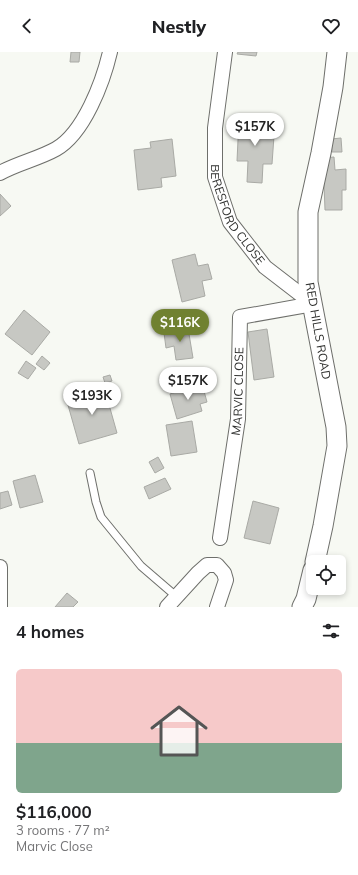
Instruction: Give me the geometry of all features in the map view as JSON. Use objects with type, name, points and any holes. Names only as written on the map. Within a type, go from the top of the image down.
[{"type":"main road","name":"RED HILLS ROAD","points":[[317,555],[323,526],[336,446],[336,427],[308,282],[308,212],[333,87],[337,52]]},
{"type":"main road","points":[[302,607],[307,595]]},
{"type":"street","points":[[0,173],[57,148],[73,136],[91,105],[105,73],[110,52]]},
{"type":"street","name":"BERESFORD CLOSE","points":[[225,52],[215,128],[215,177],[230,222],[265,267],[313,304]]},
{"type":"street","name":"MARVIC CLOSE","points":[[220,538],[238,419],[240,317],[313,304]]},
{"type":"street","points":[[167,607],[207,565],[217,565],[224,573],[226,580],[217,607]]},
{"type":"street","points":[[0,567],[0,607]]},
{"type":"lane","points":[[90,473],[100,517],[141,566],[177,597]]},
{"type":"building","points":[[71,52],[80,52],[79,62],[70,62]]},
{"type":"building","points":[[238,52],[257,52],[256,56],[237,54]]},
{"type":"building","points":[[239,119],[268,120],[268,135],[274,136],[272,164],[263,164],[262,183],[247,182],[248,161],[237,161]]},
{"type":"building","points":[[341,138],[342,152],[332,152],[331,139]]},
{"type":"building","points":[[172,139],[176,176],[161,178],[162,187],[138,190],[134,150],[151,148],[150,142]]},
{"type":"building","points":[[334,157],[335,170],[346,169],[346,190],[342,190],[342,210],[325,210],[323,158]]},
{"type":"building","points":[[0,194],[11,206],[0,216]]},
{"type":"building","points":[[195,254],[198,266],[208,264],[212,279],[202,281],[205,296],[182,302],[172,260]]},
{"type":"building","points":[[24,310],[50,332],[32,355],[5,334]]},
{"type":"building","points":[[188,328],[193,358],[176,360],[174,346],[166,348],[164,333]]},
{"type":"building","points":[[267,329],[274,377],[254,380],[248,332]]},
{"type":"building","points":[[42,356],[50,363],[44,370],[36,364]]},
{"type":"building","points":[[26,361],[36,368],[28,379],[18,373]]},
{"type":"building","points":[[110,375],[112,381],[105,383],[103,377]]},
{"type":"building","points":[[202,384],[207,402],[200,404],[202,411],[177,419],[170,394]]},
{"type":"building","points":[[104,387],[117,433],[79,444],[66,398]]},
{"type":"building","points":[[192,421],[197,452],[171,456],[166,425]]},
{"type":"building","points":[[158,457],[164,468],[155,473],[149,462]]},
{"type":"building","points":[[35,475],[43,502],[20,508],[13,481]]},
{"type":"building","points":[[165,478],[171,489],[149,499],[144,487]]},
{"type":"building","points":[[8,491],[12,505],[0,509],[0,493]]},
{"type":"building","points":[[253,501],[279,508],[270,544],[244,538]]},
{"type":"building","points":[[67,593],[78,602],[73,607],[55,607]]}]
